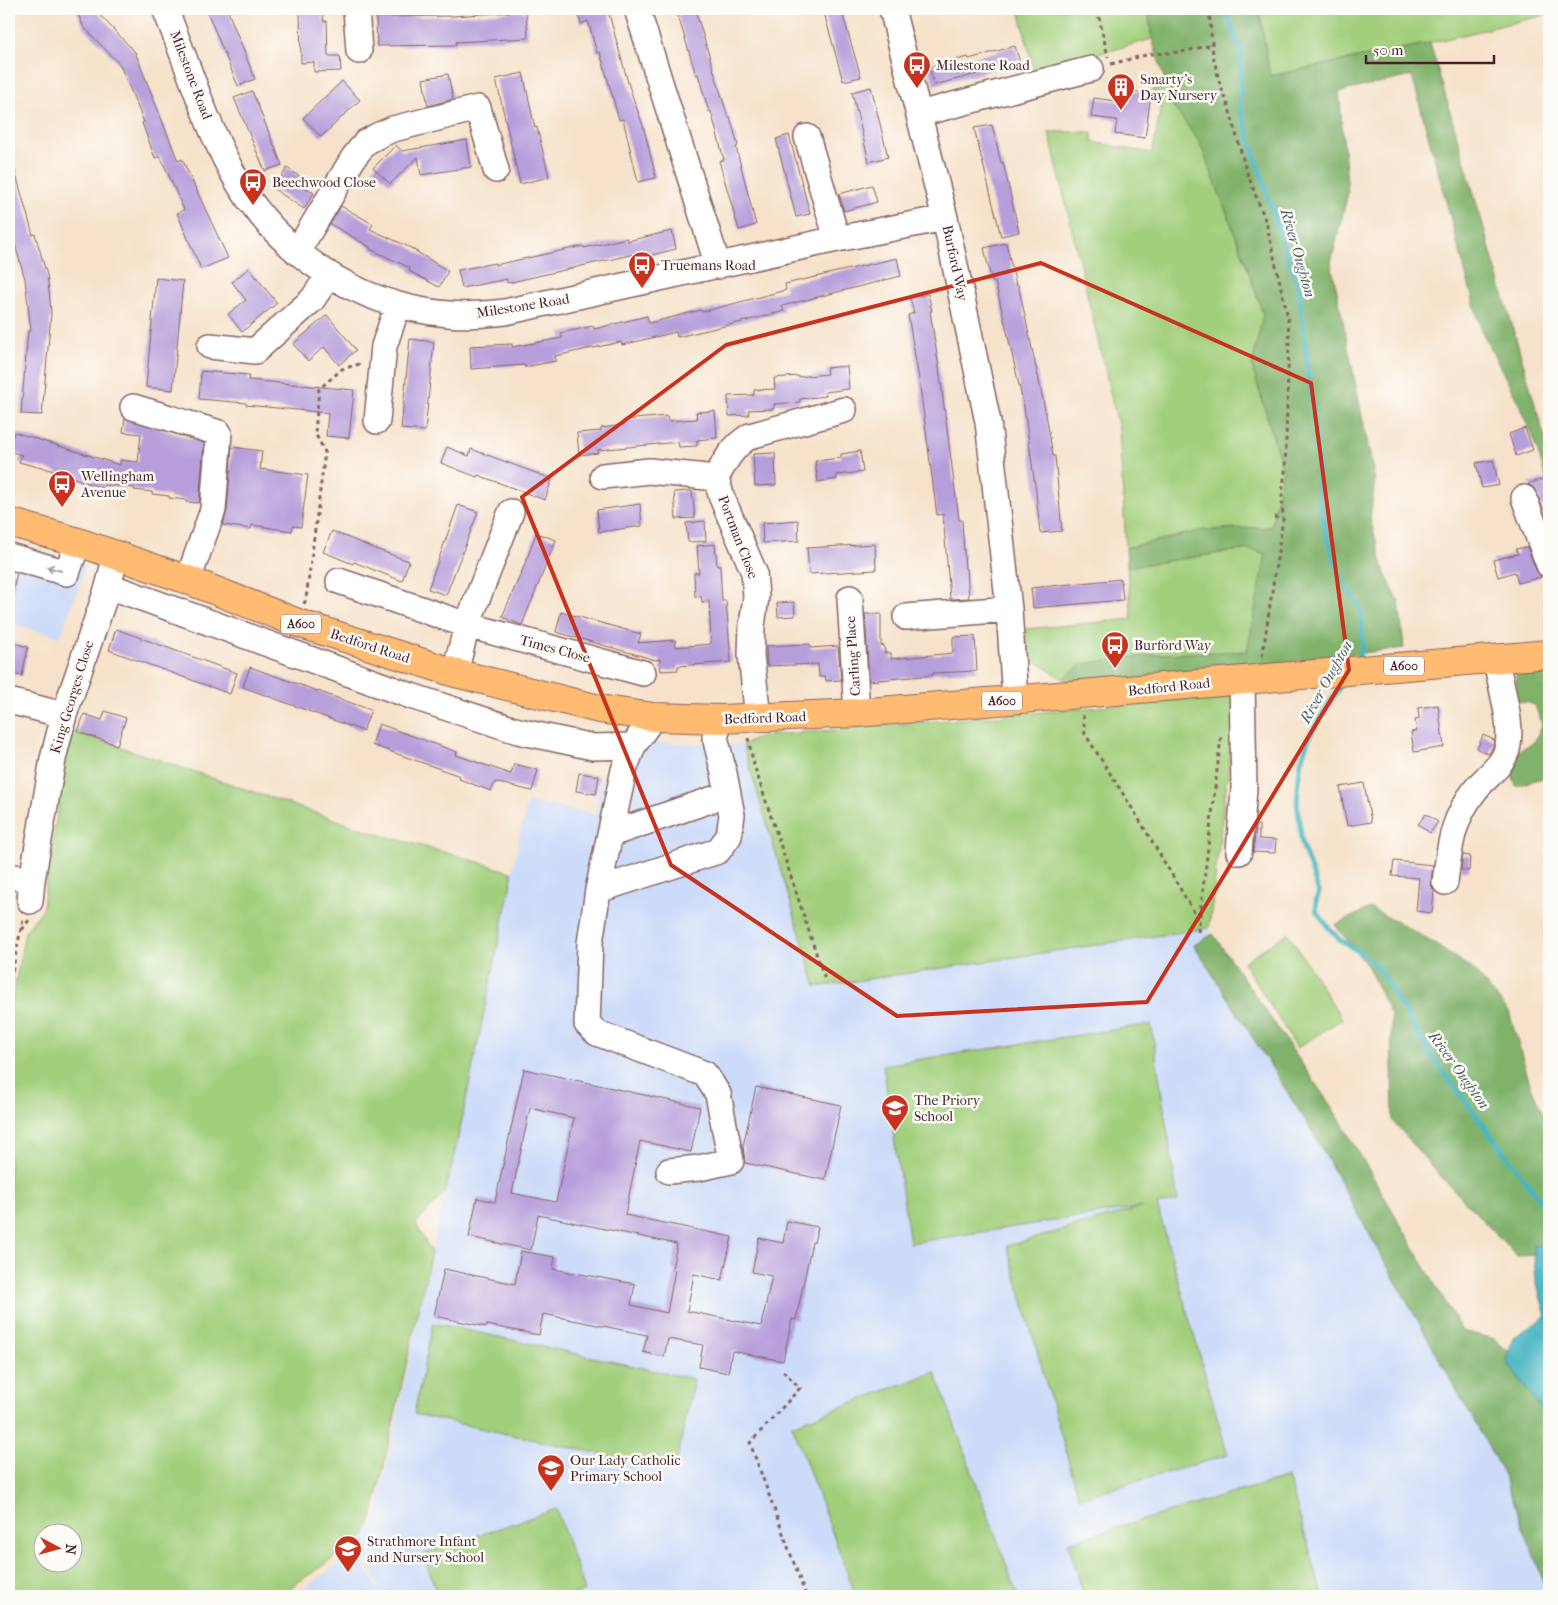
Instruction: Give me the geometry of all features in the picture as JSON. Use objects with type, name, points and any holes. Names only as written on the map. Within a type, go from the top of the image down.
[{"type":"main road","name":"Bedford Road","points":[[9,522],[78,542],[188,580],[298,623],[454,673],[599,709],[653,717],[741,719],[857,714],[1549,654]]},
{"type":"street","name":"Milestone Road","points":[[165,9],[231,170],[253,206],[281,238],[329,275],[371,296],[398,305],[448,314],[474,315],[504,312],[837,239],[945,218]]},
{"type":"street","points":[[356,9],[359,52]]},
{"type":"street","points":[[637,9],[718,266]]},
{"type":"street","name":"Burford Way","points":[[892,9],[945,218],[988,422],[1009,609],[1015,700]]},
{"type":"street","points":[[919,114],[1101,67]]},
{"type":"street","points":[[297,252],[354,157],[366,142],[393,129],[478,108],[496,170]]},
{"type":"street","points":[[807,137],[837,239]]},
{"type":"street","points":[[210,346],[255,351],[312,300],[329,275]]},
{"type":"street","points":[[376,421],[384,346],[398,305]]},
{"type":"street","points":[[133,407],[220,433],[213,510],[188,580]]},
{"type":"street","name":"Portman Close","points":[[598,890],[718,851],[729,836],[732,815],[715,737],[741,719],[756,597],[754,572],[722,498],[716,478],[734,448],[750,436],[844,410]]},
{"type":"street","points":[[603,476],[649,471],[716,478]]},
{"type":"street","points":[[1524,498],[1549,565]]},
{"type":"street","points":[[454,673],[467,625],[511,512]]},
{"type":"street","points":[[9,556],[67,573],[78,542]]},
{"type":"street","name":"King Georges Close","points":[[24,886],[64,715],[108,587],[116,556]]},
{"type":"street","name":"Times Close","points":[[338,581],[467,625],[643,673]]},
{"type":"street","points":[[108,587],[420,699],[518,731],[593,747],[633,746]]},
{"type":"street","name":"Carling Place","points":[[850,598],[857,714]]},
{"type":"street","points":[[906,617],[1009,609]]},
{"type":"street","points":[[1445,882],[1450,844],[1457,820],[1472,795],[1497,767],[1506,751],[1508,728],[1496,659]]},
{"type":"street","points":[[1239,852],[1251,679]]},
{"type":"street","points":[[9,700],[64,715]]},
{"type":"street","points":[[593,747],[599,709]]},
{"type":"street","points":[[653,717],[633,746],[624,770],[598,890],[590,943],[587,1024],[597,1033],[705,1074],[718,1094],[731,1161],[699,1168],[669,1171]]},
{"type":"street","points":[[611,834],[728,794]]},
{"type":"path","points":[[1097,9],[1101,67],[1150,54],[1181,52],[1212,44]]},
{"type":"path","points":[[1209,9],[1212,44],[1219,81],[1229,108],[1246,170],[1266,222],[1288,318],[1285,472],[1282,494],[1283,518],[1251,679]]},
{"type":"path","points":[[302,610],[306,599],[325,452],[315,433],[319,389],[342,369],[368,362]]},
{"type":"path","points":[[1274,517],[1283,518]]},
{"type":"path","points":[[1080,695],[1085,734],[1137,816],[1200,922]]},
{"type":"path","points":[[741,719],[754,765],[825,980]]},
{"type":"path","points":[[1198,932],[1221,733]]},
{"type":"path","points":[[9,987],[26,906],[24,886]]},
{"type":"path","points":[[783,1371],[800,1388],[750,1443],[806,1596]]},
{"type":"highlighted area","points":[[1041,263],[1311,383],[1349,670],[1147,1002],[897,1016],[671,865],[522,497],[726,345]]},
{"type":"shaded area","points":[[9,543],[87,565],[60,637],[9,623]]},
{"type":"shaded area","name":"The Priory School","points":[[633,742],[742,745],[817,987],[1209,928],[1212,937],[1423,1277],[1549,1575],[1549,1596],[383,1596],[357,1541],[373,1530],[527,802],[595,814],[600,780],[615,786]]},
{"type":"shaded area","name":"Strathmore Infant and Nursery School","points":[[358,1550],[381,1596],[293,1596]]},
{"type":"green space","points":[[1019,9],[1148,9],[1152,39],[1034,72]]},
{"type":"green space","points":[[1148,9],[1259,9],[1270,76],[1430,43],[1549,452],[1549,489],[1538,452],[1519,404],[1481,330],[1412,76],[1339,92],[1348,193],[1331,262],[1375,480],[1370,519],[1385,574],[1399,602],[1404,648],[1072,685],[1063,679],[1081,664],[1161,654],[1247,651],[1266,554],[1248,549],[1127,567],[1126,548],[1204,530],[1271,527],[1283,470],[1252,366],[1263,314],[1246,263],[1200,143],[1173,106],[1152,39]]},
{"type":"green space","points":[[1259,9],[1549,9],[1549,14],[1430,43],[1269,76]]},
{"type":"green space","points":[[1167,87],[1173,106],[1200,143],[1246,263],[1263,314],[1252,366],[1283,470],[1272,527],[1204,530],[1126,548],[1119,430],[1049,132],[1092,132],[1092,142],[1152,153],[1161,107],[1152,90]]},
{"type":"green space","points":[[1248,549],[1267,554],[1247,652],[1161,654],[1081,664],[1063,679],[1029,657],[1025,629],[1132,619],[1127,567]]},
{"type":"green space","points":[[1549,669],[1549,776],[1516,786],[1509,765],[1517,752],[1535,741],[1542,725],[1535,705],[1516,700],[1516,671]]},
{"type":"green space","points":[[1237,695],[1209,928],[816,987],[743,745],[762,736]]},
{"type":"green space","points":[[73,731],[381,835],[513,873],[453,1162],[444,1193],[416,1224],[431,1252],[372,1519],[364,1537],[278,1596],[9,1596],[9,1017],[25,932],[42,910],[63,775]]},
{"type":"green space","points":[[1370,908],[1419,934],[1474,970],[1509,1012],[1530,1084],[1549,1128],[1549,1267],[1542,1255],[1517,1256],[1434,1169],[1393,1121],[1391,1015],[1368,967],[1335,925]]},
{"type":"green space","points":[[1288,933],[1342,1019],[1297,1048],[1243,962]]},
{"type":"green space","points":[[1213,934],[1337,1115],[1462,1331],[1494,1339],[1549,1387],[1549,1478],[1541,1481],[1549,1508],[1549,1596],[1502,1471],[1310,1128],[1194,945]]},
{"type":"green space","points":[[1151,1024],[1178,1201],[1157,1205],[1228,1455],[1079,1498],[1007,1246],[1143,1207],[910,1243],[883,1065]]},
{"type":"green space","points":[[433,1323],[694,1379],[675,1470],[414,1414]]},
{"type":"green space","points":[[935,1372],[1018,1596],[856,1596],[792,1425]]},
{"type":"green space","points":[[1288,1477],[1323,1596],[1084,1596],[1068,1542]]},
{"type":"green space","points":[[556,1509],[585,1591],[571,1596],[438,1596],[423,1554]]},
{"type":"water","points":[[1533,1244],[1549,1248],[1549,1420],[1506,1361],[1513,1337],[1546,1317],[1536,1281]]},
{"type":"building","points":[[76,9],[94,9],[135,52],[178,161],[182,159],[228,258],[201,269],[177,213],[184,210],[160,156],[155,158],[142,123],[144,122],[120,65],[83,26]]},
{"type":"building","points":[[206,9],[227,9],[255,79],[238,86]]},
{"type":"building","points":[[300,9],[324,9],[323,21],[327,21],[328,56],[340,56],[341,71],[314,72],[314,62],[301,63]]},
{"type":"building","points":[[576,9],[618,9],[618,11],[609,14],[629,86],[644,129],[656,178],[638,182],[623,119],[619,120],[600,52],[597,53],[588,21],[581,24]]},
{"type":"building","points":[[676,9],[695,9],[734,131],[738,146],[736,147],[756,225],[739,230],[719,161],[724,160],[711,111],[709,112],[698,74],[696,75]]},
{"type":"building","points":[[823,9],[841,9],[861,77],[843,81]]},
{"type":"building","points":[[526,11],[528,38],[456,42],[456,45],[377,46],[376,17],[453,16]]},
{"type":"building","points":[[1015,46],[1020,63],[934,85],[929,67],[968,57],[969,59]]},
{"type":"building","points":[[523,73],[535,128],[537,127],[549,177],[520,184],[496,79]]},
{"type":"building","points":[[448,74],[453,99],[428,106],[423,79]]},
{"type":"building","points":[[342,81],[360,100],[321,137],[303,118]]},
{"type":"building","points":[[871,87],[888,157],[869,162],[852,92]]},
{"type":"building","points":[[252,91],[282,165],[265,171],[234,98]]},
{"type":"building","name":"Smarty's Day Nursery","points":[[1132,91],[1151,94],[1145,138],[1115,134],[1117,120],[1091,117],[1094,98],[1130,103]]},
{"type":"building","points":[[992,125],[1001,163],[1003,162],[1019,232],[1001,236],[974,128]]},
{"type":"building","points":[[789,135],[810,214],[796,217],[776,139]]},
{"type":"building","points":[[467,140],[471,167],[421,175],[418,157],[390,184],[373,168],[396,145],[402,151]]},
{"type":"building","points":[[13,164],[33,235],[35,234],[47,275],[51,314],[42,415],[21,414],[28,331],[31,331],[25,279],[11,231],[9,231],[9,165]]},
{"type":"building","points":[[287,168],[302,178],[299,184],[314,193],[304,209],[274,189]]},
{"type":"building","points":[[872,185],[877,202],[844,211],[839,194]]},
{"type":"building","points":[[341,206],[373,224],[370,229],[409,247],[448,271],[439,287],[409,271],[410,268],[370,249],[370,247],[330,224]]},
{"type":"building","points":[[672,231],[676,249],[640,258],[639,253],[507,283],[507,279],[462,288],[458,270],[495,263],[495,265],[627,238],[627,241]]},
{"type":"building","points":[[1006,243],[1022,302],[1053,456],[1055,456],[1062,531],[1040,533],[1024,407],[995,282],[992,282],[984,248]]},
{"type":"building","points":[[897,258],[901,276],[782,306],[784,311],[746,321],[677,337],[676,332],[622,345],[621,342],[555,356],[556,361],[525,367],[524,365],[471,369],[470,346],[512,344],[512,347],[562,338],[561,333],[593,326],[594,329],[647,316],[649,323],[701,310],[702,312],[786,290],[785,284]]},
{"type":"building","points":[[249,268],[277,303],[242,332],[228,314],[246,300],[232,282]]},
{"type":"building","points":[[156,278],[183,281],[173,390],[146,387]]},
{"type":"building","points":[[928,294],[932,311],[930,311],[959,520],[962,520],[969,598],[950,599],[943,514],[937,515],[919,379],[908,315],[914,313],[910,298]]},
{"type":"building","points":[[327,315],[356,350],[339,365],[324,347],[308,361],[293,344]]},
{"type":"building","points":[[410,339],[434,342],[425,431],[401,429]]},
{"type":"building","points":[[847,366],[849,389],[825,392],[826,396],[800,399],[800,402],[774,404],[774,409],[748,410],[749,415],[729,416],[728,396],[754,395],[754,390],[775,389],[774,378],[827,374],[826,368]]},
{"type":"building","points":[[201,371],[249,375],[248,380],[354,390],[349,438],[326,436],[328,413],[199,399]]},
{"type":"building","points":[[715,411],[717,438],[697,440],[697,446],[679,447],[678,442],[598,450],[598,453],[579,455],[577,433],[601,431],[601,428],[624,425],[624,420],[667,416],[668,421],[697,419],[696,412]]},
{"type":"building","points":[[125,418],[204,443],[199,503],[186,502],[186,500],[169,498],[169,496],[152,494],[152,492],[134,490],[135,488],[104,485],[103,488],[39,466],[19,462],[22,455],[9,451],[14,432],[120,465],[120,460],[138,462],[141,434],[123,432]]},
{"type":"building","points":[[1525,428],[1533,450],[1516,456],[1509,434]]},
{"type":"building","points":[[232,447],[262,451],[260,469],[308,475],[301,527],[293,526],[292,531],[252,525],[251,529],[223,525],[227,511]]},
{"type":"building","points":[[447,447],[469,456],[471,449],[552,479],[545,500],[441,463]]},
{"type":"building","points":[[860,451],[863,472],[836,475],[837,479],[818,482],[815,461],[841,458],[841,454]]},
{"type":"building","points":[[775,453],[776,485],[755,486],[753,454]]},
{"type":"building","points":[[1493,460],[1499,485],[1482,488],[1476,463]]},
{"type":"building","points":[[1544,479],[1549,497],[1549,525],[1537,493],[1528,484]]},
{"type":"building","points":[[692,491],[695,518],[676,519],[674,492]]},
{"type":"building","points":[[640,504],[642,526],[599,532],[597,510]]},
{"type":"building","points":[[458,505],[478,512],[446,595],[428,589]]},
{"type":"building","points":[[798,520],[799,541],[763,543],[762,523]]},
{"type":"building","points":[[705,521],[706,541],[688,542],[686,523]]},
{"type":"building","points":[[332,531],[409,561],[402,581],[323,552]]},
{"type":"building","points":[[536,533],[556,540],[522,625],[502,617]]},
{"type":"building","points":[[715,544],[717,566],[720,566],[722,601],[726,601],[731,662],[678,666],[678,670],[661,671],[660,659],[656,660],[556,632],[561,612],[641,634],[638,643],[675,640],[676,647],[711,644],[709,601],[702,602],[701,596],[695,597],[694,573],[699,573],[697,546]]},
{"type":"building","points":[[875,544],[876,570],[809,574],[807,548]]},
{"type":"building","points":[[1527,547],[1536,570],[1541,577],[1518,583],[1515,572],[1498,577],[1493,560],[1518,554],[1516,549]]},
{"type":"building","points":[[9,571],[17,573],[13,589],[9,589]]},
{"type":"building","points":[[1121,579],[1123,600],[1033,608],[1031,588]]},
{"type":"building","points":[[794,602],[795,616],[778,617],[777,603]]},
{"type":"building","points":[[865,614],[881,614],[881,646],[884,645],[885,653],[891,653],[891,659],[953,653],[953,637],[975,636],[977,671],[933,673],[933,675],[869,681]]},
{"type":"building","points":[[116,629],[237,673],[230,694],[109,650]]},
{"type":"building","points":[[9,642],[28,647],[22,676],[9,673]]},
{"type":"building","points":[[810,644],[811,648],[838,646],[841,680],[826,681],[825,676],[819,677],[818,664],[767,666],[766,646]]},
{"type":"building","points":[[250,667],[371,710],[363,731],[243,687]]},
{"type":"building","points":[[1438,705],[1444,747],[1414,752],[1411,732],[1417,731],[1415,720],[1419,719],[1418,708]]},
{"type":"building","points":[[105,711],[126,718],[117,745],[78,732],[84,714],[102,720]]},
{"type":"building","points":[[379,724],[457,752],[456,755],[511,774],[514,764],[538,770],[532,791],[495,782],[491,791],[459,779],[460,776],[372,745]]},
{"type":"building","points":[[1483,735],[1494,740],[1489,754],[1477,749]]},
{"type":"building","points":[[579,773],[599,776],[596,794],[576,791]]},
{"type":"building","points":[[1364,783],[1371,822],[1347,826],[1340,787]]},
{"type":"building","points":[[1426,814],[1438,822],[1430,833],[1418,824]]},
{"type":"building","points":[[1256,825],[1259,825],[1259,839],[1276,840],[1275,853],[1253,852]]},
{"type":"building","points":[[1463,855],[1470,856],[1469,871],[1461,870]]},
{"type":"building","points":[[1394,861],[1433,865],[1431,881],[1434,891],[1432,913],[1416,911],[1419,878],[1392,876]]},
{"type":"building","points":[[524,1069],[700,1107],[691,1152],[640,1141],[625,1215],[732,1237],[722,1280],[694,1274],[687,1311],[761,1326],[772,1276],[752,1272],[759,1238],[783,1243],[787,1221],[818,1227],[814,1242],[812,1242],[796,1320],[792,1319],[783,1361],[732,1351],[728,1373],[699,1367],[703,1345],[668,1339],[664,1357],[643,1352],[647,1335],[543,1314],[539,1335],[434,1316],[444,1269],[515,1284],[521,1251],[555,1257],[553,1269],[635,1284],[631,1305],[667,1313],[675,1270],[672,1269],[677,1244],[538,1215],[531,1250],[469,1237],[477,1198],[495,1202]],"holes":[[[530,1108],[574,1118],[556,1202],[512,1193]]]},
{"type":"building","points":[[756,1087],[841,1105],[825,1180],[745,1163],[743,1146]]},
{"type":"waterway","name":"River Oughton","points":[[1225,9],[1241,52],[1240,108],[1299,290],[1324,526],[1341,576],[1361,610],[1363,648],[1355,662]]},
{"type":"waterway","name":"River Oughton","points":[[1344,680],[1310,735],[1301,761],[1299,776],[1297,802],[1302,845],[1319,892],[1316,901],[1317,912],[1339,939],[1367,957],[1380,971],[1430,1054],[1549,1212]]},
{"type":"place","name":"Milestone Road","points":[[917,89]]},
{"type":"place","name":"Smarty's Day Nursery","points":[[1121,111]]},
{"type":"place","name":"Beechwood Close","points":[[253,206]]},
{"type":"place","name":"Truemans Road","points":[[642,289]]},
{"type":"place","name":"Wellingham Avenue","points":[[62,508]]},
{"type":"place","name":"Burford Way","points":[[1115,669]]},
{"type":"place","name":"The Priory School","points":[[895,1132]]},
{"type":"place","name":"Our Lady Catholic Primary School","points":[[551,1492]]},
{"type":"place","name":"Strathmore Infant and Nursery School","points":[[348,1573]]}]
